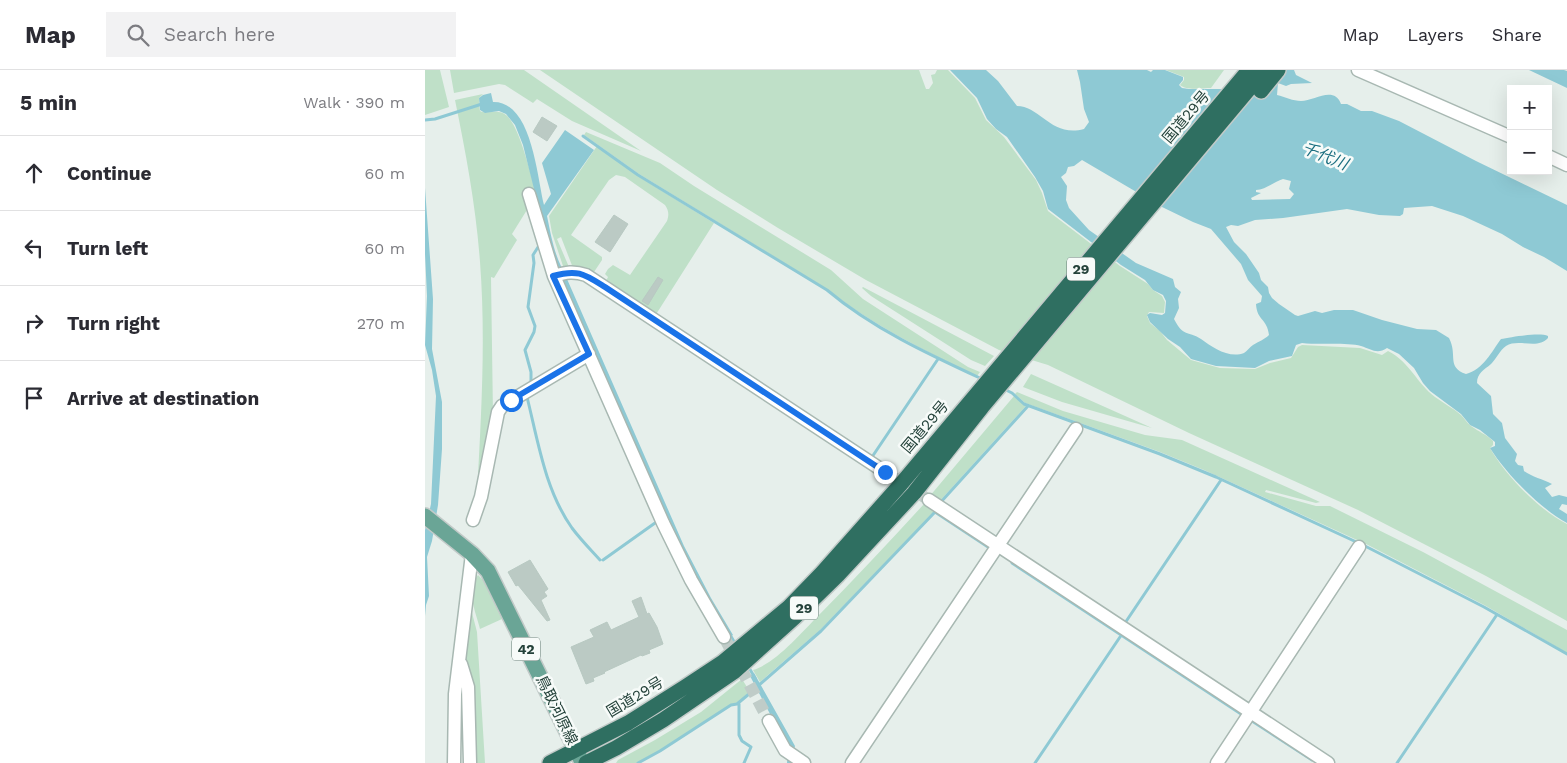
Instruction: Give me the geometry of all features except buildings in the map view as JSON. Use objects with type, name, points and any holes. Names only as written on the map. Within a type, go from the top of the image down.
[{"type":"highway","name":"29","points":[[1190,140],[1241,70]]},
{"type":"highway","name":"国道29号","points":[[586,763],[616,748],[663,720],[735,670],[795,617],[838,575],[914,493],[977,403],[1249,70]]},
{"type":"highway","name":"国道29号","points":[[551,763],[579,757],[723,662],[789,607],[977,403],[1127,234],[1265,70]]},
{"type":"highway","name":"29","points":[[1127,234],[1145,223],[1279,70]]},
{"type":"main road","name":"鳥取河原線","points":[[425,516],[472,554],[488,571],[579,757]]},
{"type":"street","points":[[1358,70],[1507,135]]},
{"type":"street","points":[[1552,158],[1567,165]]},
{"type":"street","points":[[529,194],[553,276],[663,523],[691,580],[724,638]]},
{"type":"street","points":[[553,276],[568,272],[586,275],[885,472]]},
{"type":"street","points":[[473,520],[481,497],[498,412],[502,406],[589,354]]},
{"type":"street","points":[[852,763],[1076,429]]},
{"type":"street","points":[[929,500],[1328,763]]},
{"type":"street","points":[[1217,763],[1359,548]]},
{"type":"street","points":[[454,763],[455,694],[472,554]]},
{"type":"street","points":[[459,656],[467,687],[470,763]]},
{"type":"street","points":[[769,721],[785,750],[804,763]]},
{"type":"green space","points":[[425,70],[440,70],[449,107],[425,115]]},
{"type":"green space","points":[[450,70],[524,70],[641,151],[572,121],[537,99],[533,103],[505,85],[499,84],[454,93]]},
{"type":"green space","points":[[540,70],[919,70],[926,89],[929,89],[933,83],[931,75],[935,74],[937,70],[948,70],[975,98],[986,120],[1004,137],[1036,180],[1048,211],[1162,296],[1165,302],[1164,313],[1149,312],[1147,316],[1150,323],[1191,360],[1220,368],[1255,369],[1291,358],[1298,347],[1302,345],[1360,348],[1382,355],[1388,351],[1408,367],[1428,391],[1458,412],[1471,426],[1493,441],[1493,445],[1490,448],[1504,469],[1534,501],[1567,524],[1567,621],[1486,576],[1358,510],[1189,433],[1048,365],[999,350],[866,280],[717,190]]},
{"type":"green space","points":[[1166,70],[1224,70],[1211,88],[1194,89],[1180,85],[1184,77]]},
{"type":"green space","points":[[483,94],[479,98],[479,104],[464,110],[479,105],[480,111],[503,113],[512,122],[529,166],[543,225],[530,205],[512,234],[517,240],[494,278],[491,277],[493,416],[477,495],[482,378],[482,291],[473,201],[455,100]]},
{"type":"green space","points":[[586,132],[660,163],[831,270],[863,299],[968,367],[980,372],[977,376],[881,326],[827,289],[639,174],[584,135]]},
{"type":"green space","points":[[597,146],[638,176],[714,223],[655,316],[605,283],[608,277],[605,274],[613,265],[630,275],[668,217],[665,205],[625,177],[616,175],[609,180],[571,235],[602,257],[602,260],[592,275],[573,268],[561,237],[557,239],[569,267],[564,269],[552,233],[549,216]]},
{"type":"green space","points":[[863,287],[994,356],[985,366],[971,360],[871,296]]},
{"type":"green space","points":[[1031,374],[1152,428],[1062,402],[1023,387]]},
{"type":"green space","points":[[1017,392],[1063,411],[1145,435],[1182,440],[1320,502],[1316,503],[1266,490],[1265,492],[1316,506],[1330,506],[1423,552],[1567,630],[1567,653],[1486,606],[1368,545],[1204,470],[1025,403],[1015,394]]},
{"type":"green space","points":[[1014,396],[1026,406],[938,503],[929,497]]},
{"type":"green space","points":[[924,504],[935,511],[820,630],[760,682],[753,670],[779,655],[858,575]]},
{"type":"green space","points":[[478,575],[483,580],[502,619],[480,629],[472,594],[472,587]]},
{"type":"green space","points":[[470,605],[477,632],[485,763],[472,763],[464,658]]},
{"type":"green space","points":[[742,679],[750,692],[737,703],[637,763],[616,763],[618,760],[701,712]]},
{"type":"water","name":"千代川","points":[[950,70],[986,70],[998,81],[1017,106],[1033,111],[1055,126],[1073,131],[1084,129],[1089,122],[1084,109],[1077,70],[1147,70],[1151,72],[1153,70],[1165,70],[1183,77],[1179,85],[1182,88],[1244,89],[1248,77],[1239,70],[1294,70],[1296,75],[1312,83],[1286,86],[1278,83],[1277,95],[1301,101],[1323,95],[1334,96],[1338,98],[1341,104],[1347,104],[1361,111],[1372,111],[1399,121],[1567,205],[1567,271],[1502,234],[1463,216],[1432,206],[1404,208],[1403,214],[1400,216],[1379,215],[1347,209],[1255,220],[1238,226],[1231,225],[1226,227],[1234,242],[1246,254],[1259,273],[1261,280],[1268,287],[1272,298],[1295,315],[1298,316],[1315,311],[1322,313],[1334,310],[1353,310],[1417,329],[1436,330],[1449,338],[1453,350],[1454,364],[1456,368],[1466,374],[1477,369],[1482,364],[1501,339],[1532,335],[1548,336],[1548,338],[1539,343],[1516,343],[1506,346],[1491,364],[1483,370],[1477,383],[1491,396],[1493,414],[1502,423],[1505,438],[1517,454],[1515,461],[1518,465],[1523,466],[1524,471],[1527,473],[1552,484],[1545,488],[1552,497],[1559,495],[1567,497],[1567,505],[1562,504],[1559,509],[1567,514],[1567,523],[1535,500],[1505,469],[1490,448],[1495,446],[1495,442],[1470,425],[1461,414],[1430,391],[1414,368],[1399,354],[1387,348],[1377,351],[1355,345],[1302,343],[1296,345],[1292,356],[1269,361],[1255,368],[1216,366],[1191,359],[1180,347],[1168,339],[1150,322],[1147,315],[1150,313],[1162,315],[1165,313],[1166,301],[1163,295],[1153,290],[1145,280],[1121,265],[1048,209],[1043,191],[1035,177],[1007,137],[987,119],[977,98]],"holes":[[[1082,160],[1162,207],[1211,229],[1241,264],[1248,280],[1262,296],[1261,302],[1256,304],[1257,310],[1268,329],[1269,335],[1244,353],[1233,354],[1221,351],[1180,329],[1174,319],[1179,308],[1178,299],[1181,292],[1175,287],[1173,279],[1136,263],[1089,230],[1069,208],[1066,200],[1067,186],[1061,177],[1066,173],[1068,167],[1074,166]],[[1283,179],[1291,181],[1289,189],[1294,194],[1290,199],[1252,200],[1251,198],[1261,193],[1256,192],[1256,190],[1263,189]]]},
{"type":"water","points":[[1529,70],[1567,71],[1567,88]]},
{"type":"water","points":[[491,93],[493,102],[506,105],[516,114],[524,127],[535,160],[544,205],[551,194],[542,163],[565,130],[594,150],[547,216],[554,247],[559,263],[567,276],[684,546],[733,635],[728,638],[696,583],[560,281],[543,225],[523,145],[515,125],[506,114],[499,111],[485,113],[480,110],[479,98]]},
{"type":"water","points":[[425,188],[433,299],[432,349],[442,402],[442,449],[438,505],[432,541],[427,557],[429,596],[425,616],[425,530],[431,504],[436,396],[432,370],[425,345],[427,296]]},
{"type":"water","points":[[754,673],[795,746],[791,763],[787,763],[788,748],[750,676]]},
{"type":"waterway","points":[[425,120],[435,119],[482,104]]},
{"type":"waterway","points":[[583,136],[638,175],[827,290],[844,304],[882,328],[921,350],[982,379]]},
{"type":"waterway","points":[[531,384],[531,372],[525,350],[535,326],[528,307],[534,263],[533,255],[540,244]]},
{"type":"waterway","points":[[872,457],[938,359]]},
{"type":"waterway","points":[[1004,389],[1012,393],[1024,404],[1160,454],[1216,477],[1365,546],[1484,607],[1567,654]]},
{"type":"waterway","points":[[527,397],[539,448],[555,498],[572,528],[600,560]]},
{"type":"waterway","points":[[940,503],[1028,406]]},
{"type":"waterway","points":[[1125,623],[1221,480]]},
{"type":"waterway","points":[[759,685],[821,631],[935,512],[988,547]]},
{"type":"waterway","points":[[603,560],[655,523]]},
{"type":"waterway","points":[[1012,563],[1241,714]]},
{"type":"waterway","points":[[1397,763],[1496,616]]},
{"type":"waterway","points":[[729,633],[736,645]]},
{"type":"waterway","points":[[1035,763],[1120,637]]},
{"type":"waterway","points":[[748,666],[755,678]]},
{"type":"waterway","points":[[638,763],[731,705],[737,704],[749,694]]},
{"type":"waterway","points":[[739,704],[739,735],[742,741],[751,747],[744,763]]},
{"type":"waterway","points":[[1252,721],[1312,760]]},
{"type":"tunnel","points":[[885,472],[929,500]]},
{"type":"tunnel","points":[[724,637],[769,721]]},
{"type":"route","points":[[511,400],[589,354],[553,276],[577,272],[586,275],[605,287],[885,472]]}]
